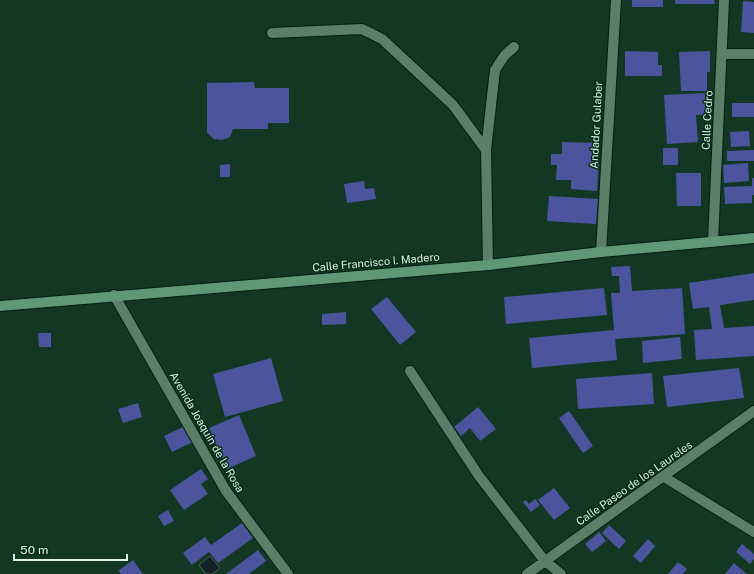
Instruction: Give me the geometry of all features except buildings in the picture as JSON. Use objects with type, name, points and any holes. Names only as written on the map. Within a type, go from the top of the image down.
[{"type":"main road","name":"Calle Francisco I. Madero","points":[[0,306],[114,295],[246,286],[488,265],[601,252],[754,238]]},
{"type":"street","name":"Andador Gulaber","points":[[601,252],[616,0]]},
{"type":"street","name":"Calle Cedro","points":[[713,241],[724,0]]},
{"type":"street","points":[[272,33],[362,29],[382,39],[453,105],[486,150]]},
{"type":"street","points":[[488,265],[486,150],[495,70],[505,55],[514,47]]},
{"type":"street","points":[[722,54],[754,54]]},
{"type":"street","name":"Avenida Joaquín de la Rosa","points":[[114,295],[226,491],[288,574]]},
{"type":"street","points":[[410,371],[479,476],[544,560],[561,574]]},
{"type":"street","name":"Calle Paseo de los Laureles","points":[[527,574],[544,560],[664,477],[754,411]]},
{"type":"street","points":[[664,477],[754,532]]},
{"type":"shaded area","points":[[210,556],[220,568],[212,574],[206,574],[199,565]]}]
